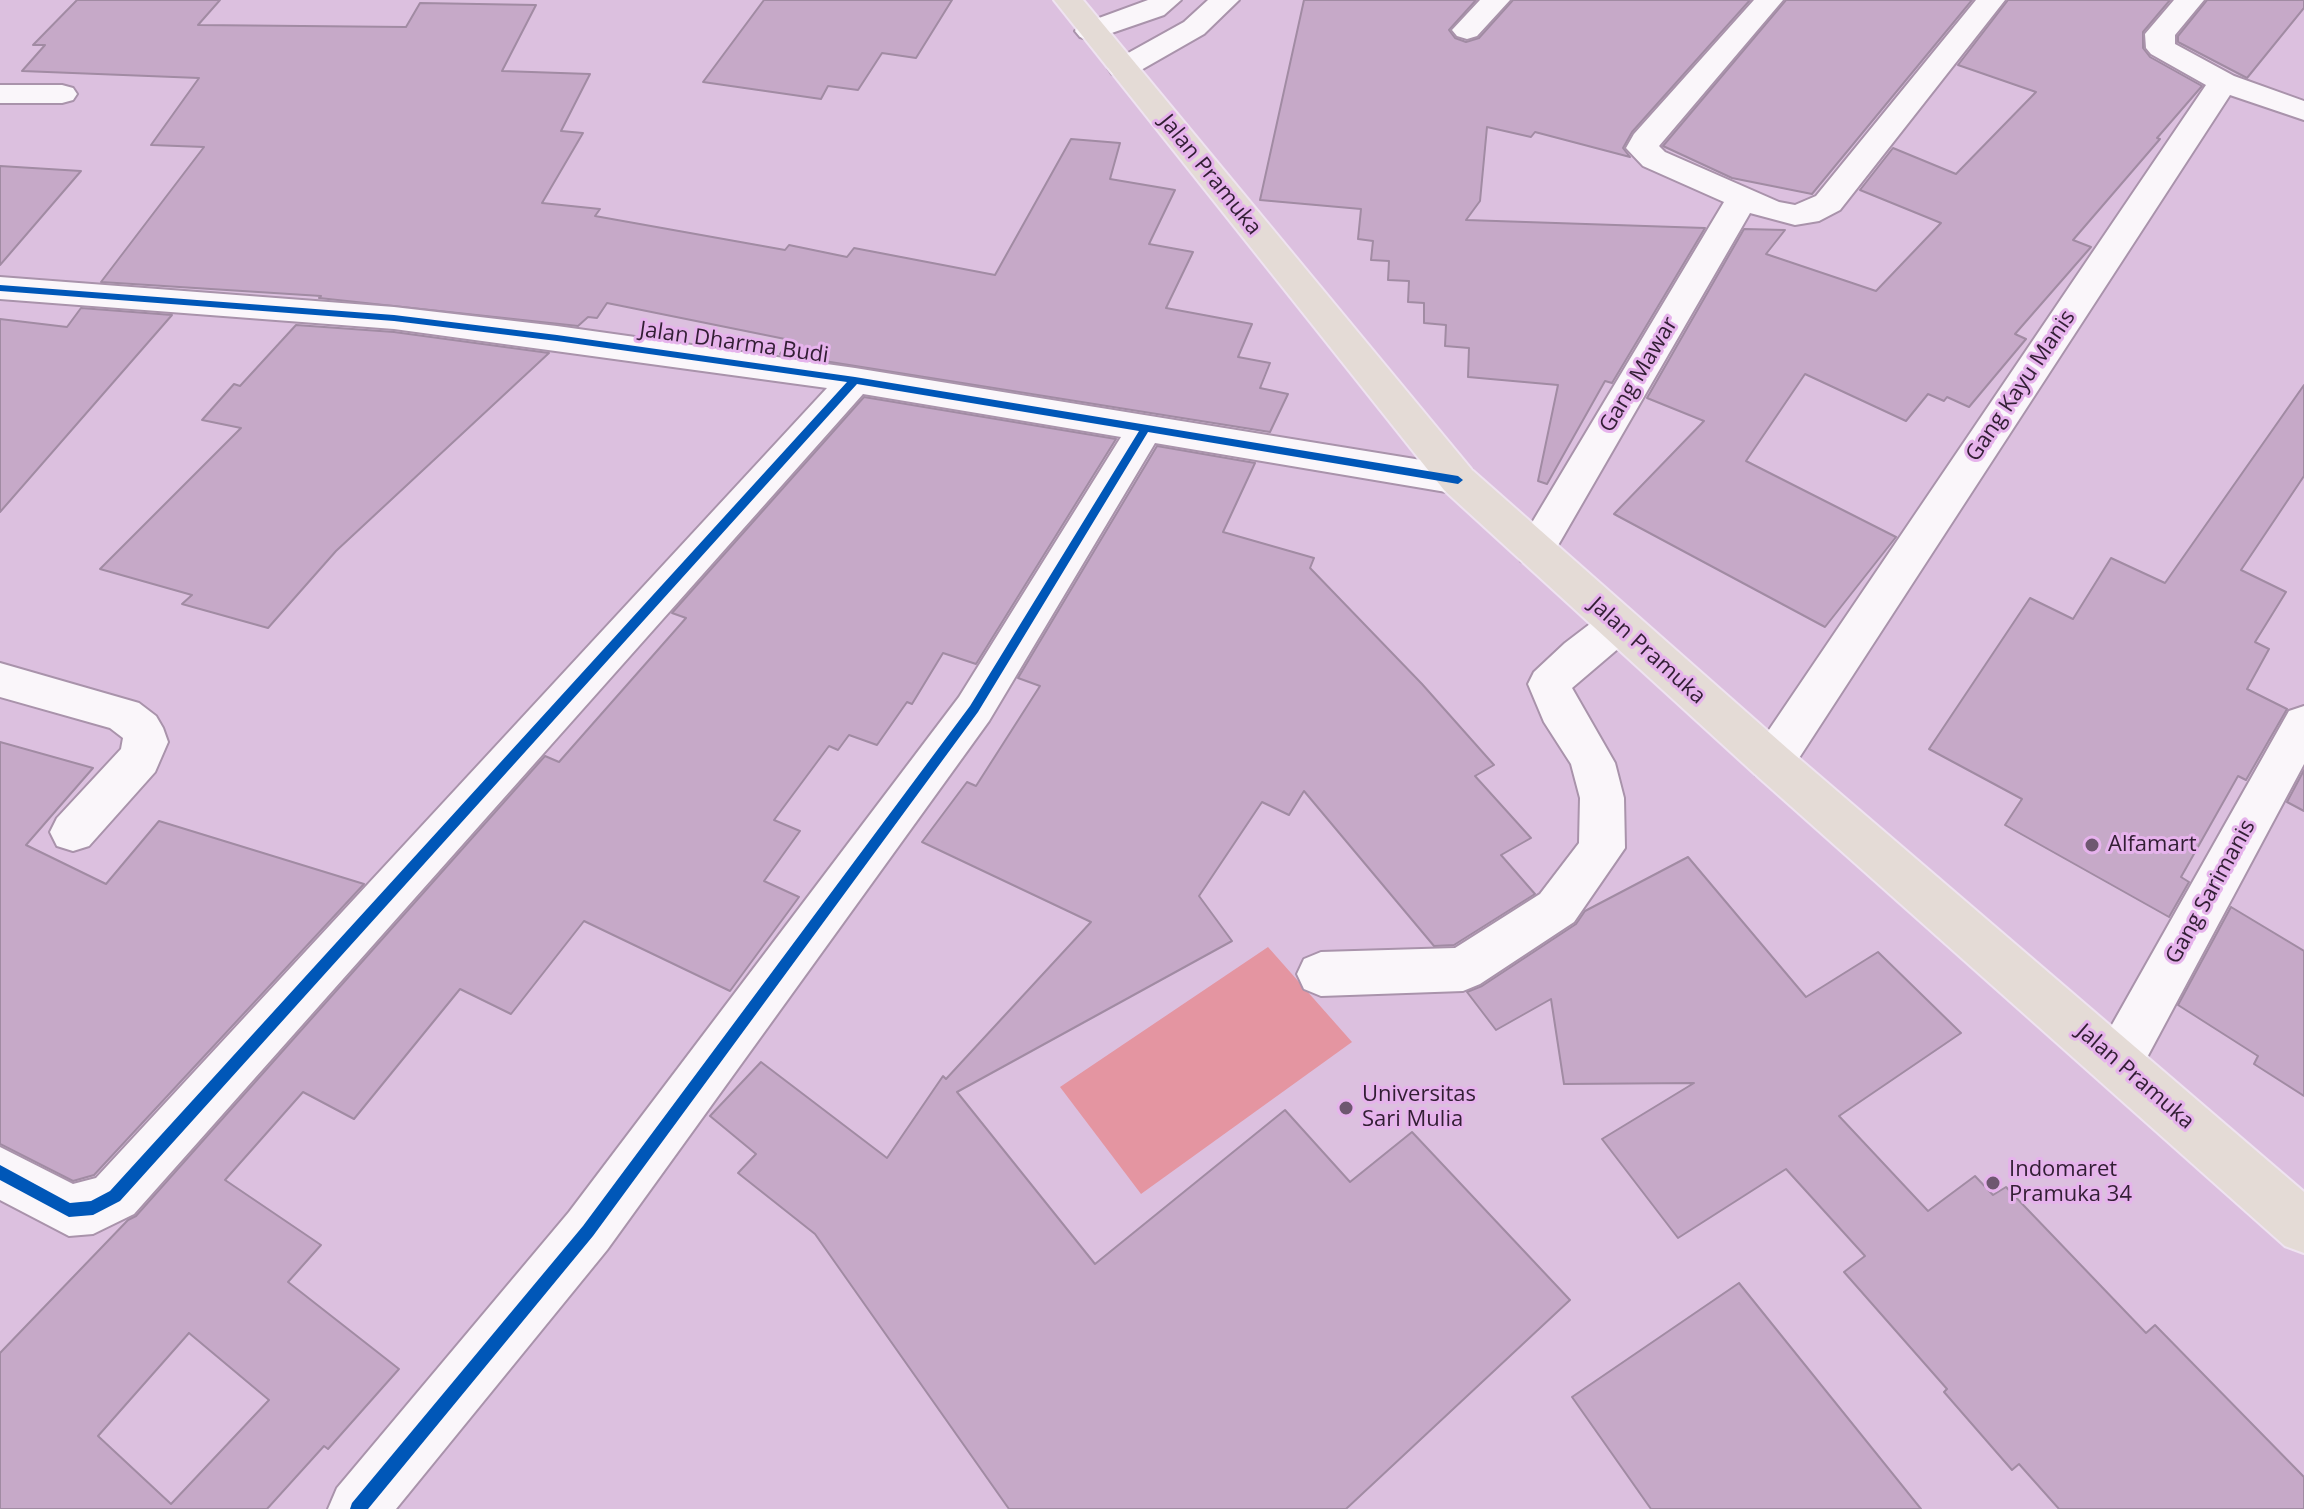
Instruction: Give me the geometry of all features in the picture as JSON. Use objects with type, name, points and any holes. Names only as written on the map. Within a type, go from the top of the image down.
[{"type":"main road","name":"Jalan Pramuka","points":[[1079,15],[1458,480],[1772,762],[2304,1227]]},
{"type":"street","points":[[1123,68],[1194,28],[1225,0]]},
{"type":"street","points":[[1467,30],[1496,0]]},
{"type":"street","points":[[1769,0],[1642,148],[1654,159],[1770,210],[1795,215],[1820,210],[1991,0]]},
{"type":"street","points":[[2190,0],[2160,34],[2161,48],[2223,82],[2304,111]]},
{"type":"street","points":[[1079,15],[1161,4],[1194,28]]},
{"type":"street","name":"Gang Kayu Manis","points":[[1772,762],[2223,82]]},
{"type":"street","points":[[0,94],[62,94]]},
{"type":"street","name":"Gang Mawar","points":[[1535,551],[1743,198]]},
{"type":"street","name":"Jalan Dharma Budi","points":[[0,288],[394,318],[855,380],[1458,480]]},
{"type":"street","points":[[0,1172],[69,1210],[93,1208],[115,1196],[855,380]]},
{"type":"street","points":[[358,1509],[588,1231],[974,709],[1144,430]]},
{"type":"street","points":[[1321,974],[1463,969],[1557,908],[1602,848],[1602,798],[1593,763],[1559,710],[1549,684],[1580,654],[1618,625]]},
{"type":"street","points":[[0,680],[124,715],[141,728],[146,742],[139,759],[73,832]]},
{"type":"street","name":"Gang Sarimanis","points":[[2118,1062],[2304,723]]},
{"type":"shaded area","points":[[1268,947],[1352,1042],[1141,1194],[1060,1087]]},
{"type":"building","points":[[77,0],[220,0],[198,25],[406,27],[420,3],[536,5],[502,71],[590,74],[561,131],[583,133],[542,203],[600,209],[595,216],[785,250],[789,245],[847,257],[854,248],[995,275],[1071,139],[1120,143],[1110,179],[1175,190],[1149,244],[1193,252],[1166,308],[1252,324],[1238,357],[1270,363],[1260,388],[1288,394],[1270,432],[780,354],[790,340],[607,303],[597,318],[588,317],[578,326],[319,298],[321,296],[101,282],[204,147],[151,145],[199,78],[22,71],[45,45],[33,45]]},
{"type":"building","points":[[764,0],[952,0],[916,58],[882,53],[858,90],[828,86],[821,99],[703,82]]},
{"type":"building","points":[[1304,0],[1476,0],[1449,30],[1455,38],[1466,42],[1479,38],[1513,0],[1750,0],[1632,132],[1623,148],[1630,157],[1535,132],[1531,137],[1487,127],[1480,201],[1466,220],[1705,228],[1612,383],[1605,381],[1547,484],[1538,481],[1558,385],[1468,377],[1469,348],[1445,346],[1446,325],[1424,323],[1424,303],[1408,302],[1409,281],[1388,280],[1389,261],[1371,260],[1373,241],[1358,239],[1361,209],[1260,200]]},
{"type":"building","points":[[1786,0],[1972,0],[1812,194],[1732,178],[1663,146]]},
{"type":"building","points":[[2008,0],[2170,0],[2143,32],[2143,48],[2150,57],[2202,86],[2073,240],[2091,247],[2015,334],[2026,339],[1969,407],[1947,397],[1944,401],[1928,394],[1906,421],[1805,374],[1746,461],[1896,537],[1825,627],[1614,514],[1704,421],[1647,398],[1744,229],[1785,230],[1766,254],[1876,291],[1941,223],[1860,190],[1893,148],[1956,174],[2036,92],[1958,65]]},
{"type":"building","points":[[2207,0],[2304,0],[2304,8],[2247,78],[2178,42],[2178,36]]},
{"type":"building","points":[[0,166],[81,171],[0,265]]},
{"type":"building","points":[[81,308],[172,315],[0,512],[0,319],[67,327]]},
{"type":"building","points":[[296,325],[394,332],[549,353],[336,551],[268,628],[182,604],[192,595],[100,569],[241,428],[202,420],[234,384],[240,386]]},
{"type":"building","points":[[2304,385],[2304,476],[2241,570],[2286,592],[2255,642],[2269,649],[2247,689],[2287,709],[2246,780],[2238,776],[2181,877],[2189,882],[2169,917],[2005,825],[2022,799],[1929,749],[2030,598],[2073,619],[2111,558],[2165,583]]},
{"type":"building","points":[[864,397],[1116,439],[976,664],[943,653],[912,704],[907,702],[877,745],[849,735],[838,750],[829,746],[774,820],[800,831],[764,881],[799,897],[730,991],[584,921],[511,1014],[460,989],[354,1119],[303,1092],[225,1180],[321,1245],[288,1282],[399,1369],[328,1449],[324,1446],[267,1509],[0,1509],[0,1353],[128,1220],[136,1216],[545,756],[559,762],[686,618],[672,613]],"holes":[[[189,1333],[269,1400],[171,1504],[98,1436]]]},
{"type":"building","points":[[1157,446],[1255,463],[1223,532],[1314,558],[1310,568],[1422,684],[1494,765],[1475,776],[1531,838],[1501,855],[1535,894],[1454,945],[1434,946],[1304,791],[1289,815],[1262,802],[1199,896],[1232,941],[957,1092],[1095,1264],[1285,1110],[1350,1182],[1412,1132],[1570,1300],[1346,1509],[1009,1509],[815,1234],[738,1173],[756,1154],[710,1116],[761,1062],[887,1158],[943,1076],[946,1079],[1091,922],[922,842],[967,782],[976,786],[1040,686],[1018,678]]},
{"type":"building","points":[[0,742],[93,768],[26,845],[106,884],[159,821],[364,884],[94,1175],[73,1181],[0,1144]]},
{"type":"building","points":[[2304,770],[2304,811],[2287,802]]},
{"type":"building","points":[[1688,857],[1806,997],[1878,952],[1961,1033],[1839,1116],[1928,1211],[1975,1176],[1993,1195],[2006,1187],[2146,1333],[2155,1325],[2304,1477],[2304,1509],[2059,1509],[2019,1464],[2012,1470],[1944,1392],[1947,1389],[1844,1272],[1865,1256],[1786,1169],[1678,1238],[1602,1139],[1694,1083],[1564,1084],[1551,999],[1496,1030],[1467,992],[1482,986],[1576,924],[1585,911]]},
{"type":"building","points":[[2231,907],[2304,951],[2304,1096],[2254,1064],[2258,1056],[2178,1005]]},
{"type":"building","points":[[1739,1283],[1921,1509],[1651,1509],[1572,1397]]},
{"type":"cycle path","points":[[0,288],[394,318],[557,338],[855,380],[1458,480]]},
{"type":"cycle path","points":[[0,1172],[69,1210],[93,1208],[115,1196],[855,380]]},
{"type":"cycle path","points":[[358,1509],[588,1231],[974,709],[1144,430]]},
{"type":"place","name":"Alfamart","points":[[2092,845]]},
{"type":"place","name":"Universitas Sari Mulia","points":[[1346,1108]]},
{"type":"place","name":"Indomaret Pramuka 34","points":[[1993,1183]]}]
